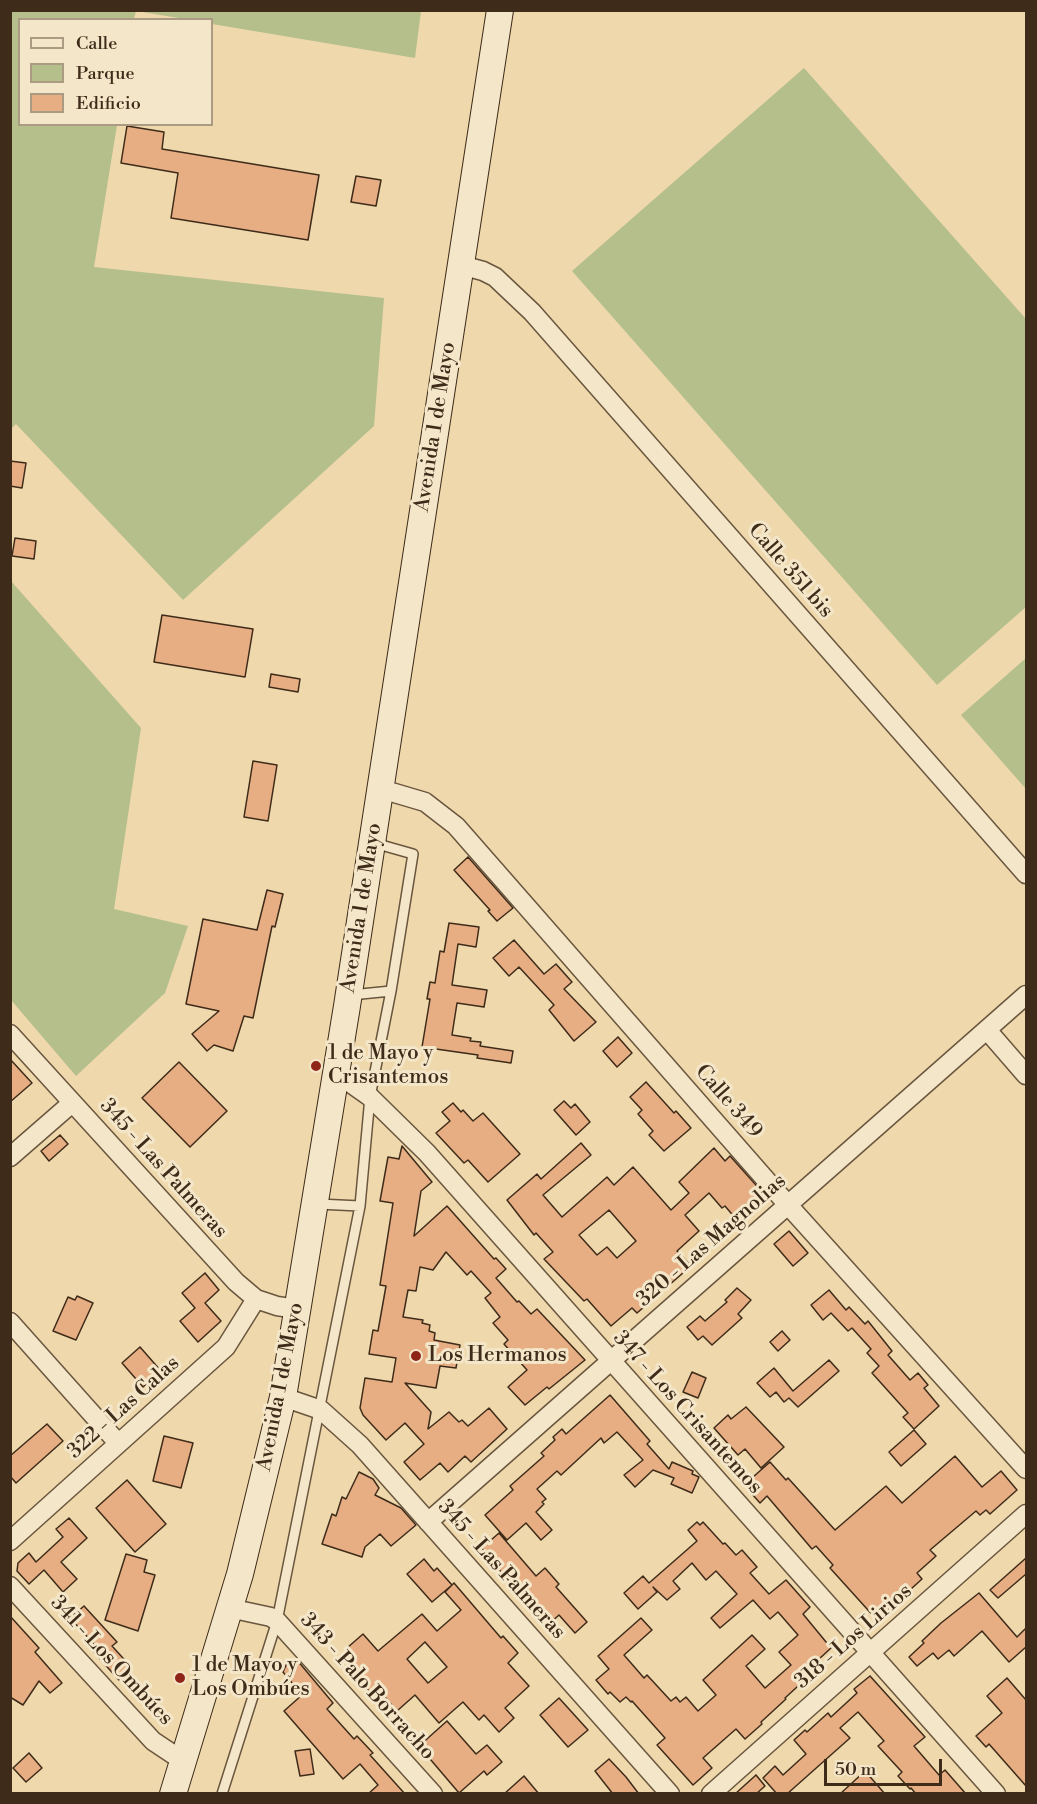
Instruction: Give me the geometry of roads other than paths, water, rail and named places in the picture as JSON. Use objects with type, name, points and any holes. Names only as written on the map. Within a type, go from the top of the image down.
[{"type":"main road","name":"Avenida 1 de Mayo","points":[[173,1794],[240,1574],[283,1397],[349,995],[500,10]]},
{"type":"street","name":"Calle 351 bis","points":[[461,265],[495,277],[532,312],[1026,874]]},
{"type":"street","name":"Calle 349","points":[[381,789],[424,802],[456,826],[788,1204],[1026,1469]]},
{"type":"street","name":"320 - Las Magnolias","points":[[428,1522],[1026,994]]},
{"type":"street","points":[[987,1030],[1026,1075]]},
{"type":"street","name":"345 - Las Palmeras","points":[[10,1034],[236,1282],[256,1299],[277,1306],[297,1309]]},
{"type":"street","name":"347 - Los Crisantemos","points":[[336,1073],[370,1097],[427,1153],[996,1794]]},
{"type":"street","points":[[10,1157],[72,1103]]},
{"type":"street","name":"322 - Las Calas","points":[[10,1541],[226,1347],[256,1299]]},
{"type":"street","points":[[10,1323],[118,1443]]},
{"type":"street","name":"345 - Las Palmeras","points":[[283,1397],[321,1410],[360,1445],[670,1794]]},
{"type":"street","name":"318 - Los Lirios","points":[[711,1794],[1026,1515]]},
{"type":"street","name":"341 - Los Ombúes","points":[[10,1586],[153,1741],[183,1761]]},
{"type":"street","name":"343 - Palo Borracho","points":[[229,1608],[271,1617],[277,1621],[433,1794]]},
{"type":"lane","points":[[222,1794],[277,1621],[360,1206],[370,1097],[391,991],[413,854],[372,842]]},
{"type":"lane","points":[[349,995],[391,991]]},
{"type":"lane","points":[[315,1203],[360,1206]]},
{"type":"place","name":"1 de Mayo y Crisantemos","points":[[316,1066]]},
{"type":"place","name":"Los Hermanos","points":[[416,1356]]},
{"type":"place","name":"1 de Mayo y Los Ombúes","points":[[180,1678]]}]
